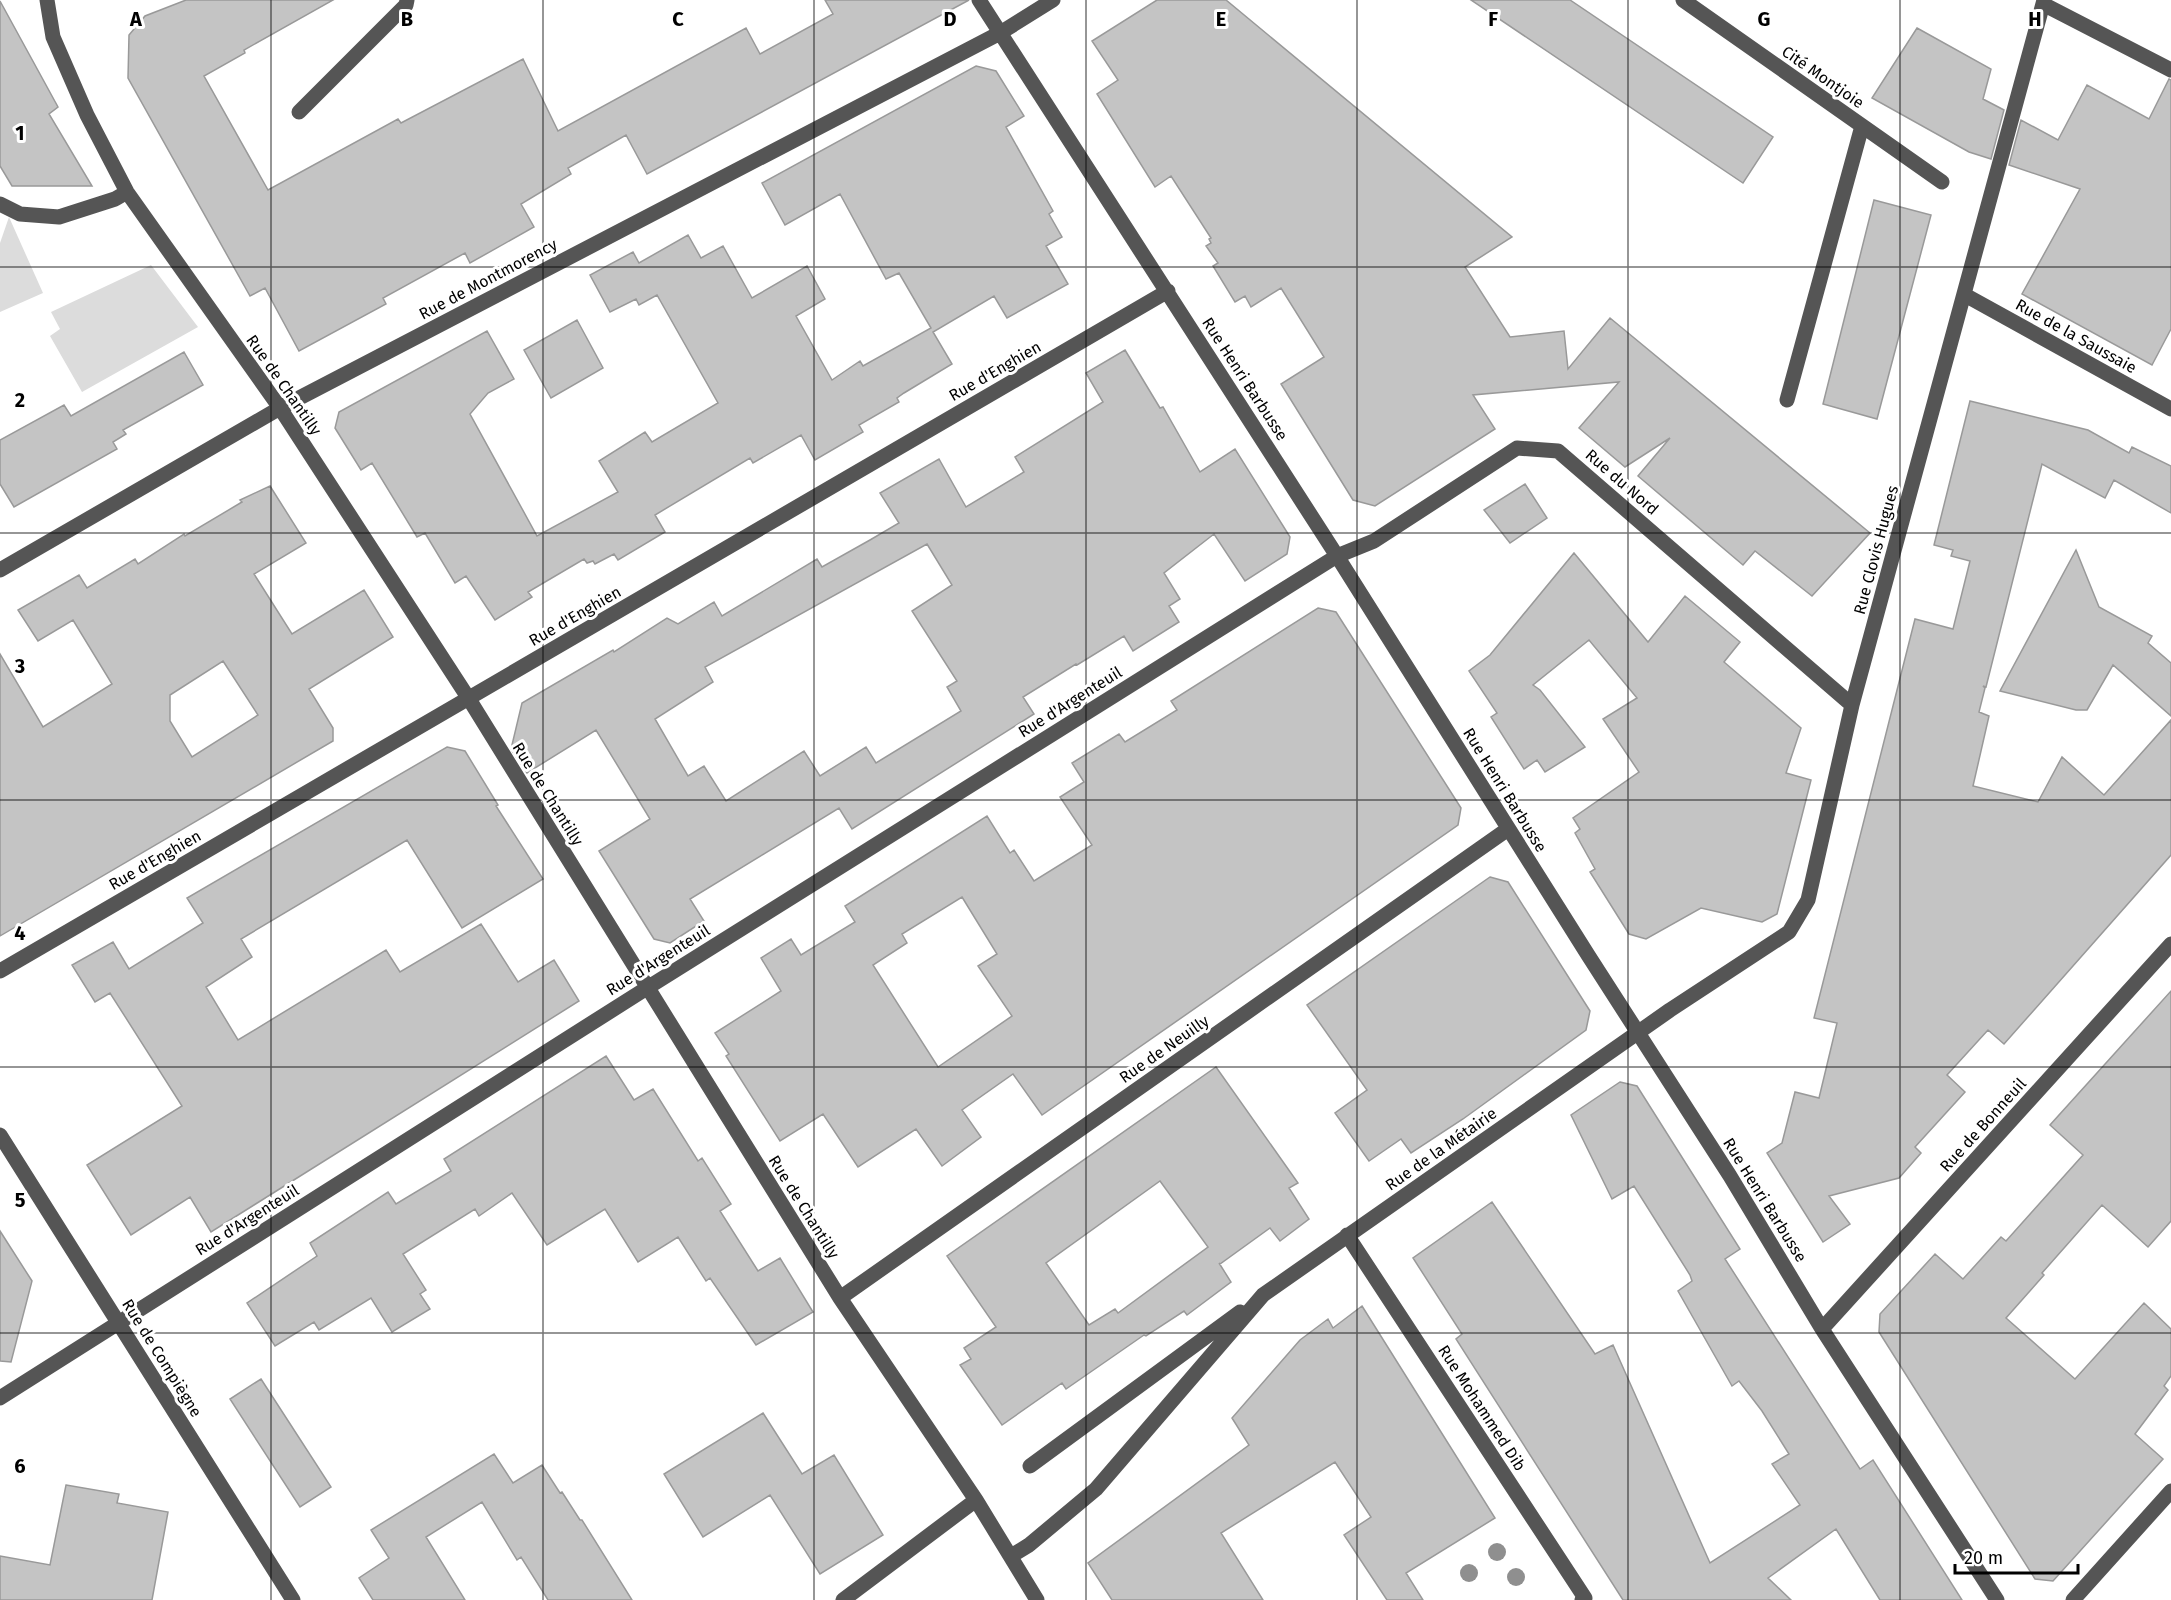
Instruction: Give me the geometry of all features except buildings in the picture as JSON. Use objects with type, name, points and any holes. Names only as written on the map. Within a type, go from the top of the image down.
[{"type":"street","name":"Rue de Chantilly","points":[[47,0],[53,37],[87,115],[127,192],[280,408],[469,699],[840,1298],[976,1500],[1037,1600]]},
{"type":"street","points":[[298,112],[406,5],[407,0]]},
{"type":"street","name":"Rue Henri Barbusse","points":[[979,0],[1337,556],[1639,1033],[1822,1329],[1997,1600]]},
{"type":"street","points":[[1000,33],[1053,0]]},
{"type":"street","name":"Cité Montjoie","points":[[1683,0],[1942,182]]},
{"type":"street","points":[[2043,2],[2171,70]]},
{"type":"street","name":"Rue Clovis Hugues","points":[[1639,1033],[1670,1010],[1790,932],[1808,900],[1852,705],[2043,2]]},
{"type":"street","name":"Rue de Montmorency","points":[[0,570],[280,408],[1000,33]]},
{"type":"street","points":[[1787,400],[1862,126]]},
{"type":"street","points":[[0,204],[20,214],[59,217],[115,199],[127,192]]},
{"type":"street","name":"Rue d'Enghien","points":[[0,971],[1168,291]]},
{"type":"street","name":"Rue de la Saussaie","points":[[1965,295],[2171,409]]},
{"type":"street","name":"Rue du Nord","points":[[1337,556],[1374,541],[1517,448],[1558,451],[1852,705]]},
{"type":"street","name":"Rue d'Argenteuil","points":[[0,1398],[647,988],[1337,556]]},
{"type":"street","name":"Rue de Neuilly","points":[[840,1298],[1508,829]]},
{"type":"street","name":"Rue de Bonneuil","points":[[1822,1329],[2171,944]]},
{"type":"street","name":"Rue de la Métairie","points":[[1030,1466],[1347,1235],[1639,1033]]},
{"type":"street","name":"Rue de Compiègne","points":[[0,1135],[293,1600]]},
{"type":"street","name":"Rue Mohammed Dib","points":[[1347,1235],[1586,1598],[1582,1600]]},
{"type":"street","name":"Rue de la Métairie","points":[[1011,1556],[1029,1545],[1096,1489],[1263,1295]]},
{"type":"street","points":[[2073,1600],[2171,1491]]},
{"type":"street","points":[[843,1600],[976,1500]]},
{"type":"shaded area","points":[[9,217],[43,293],[0,312],[0,243]]},
{"type":"shaded area","points":[[151,265],[198,327],[82,392],[50,336],[60,329],[51,312]]}]
